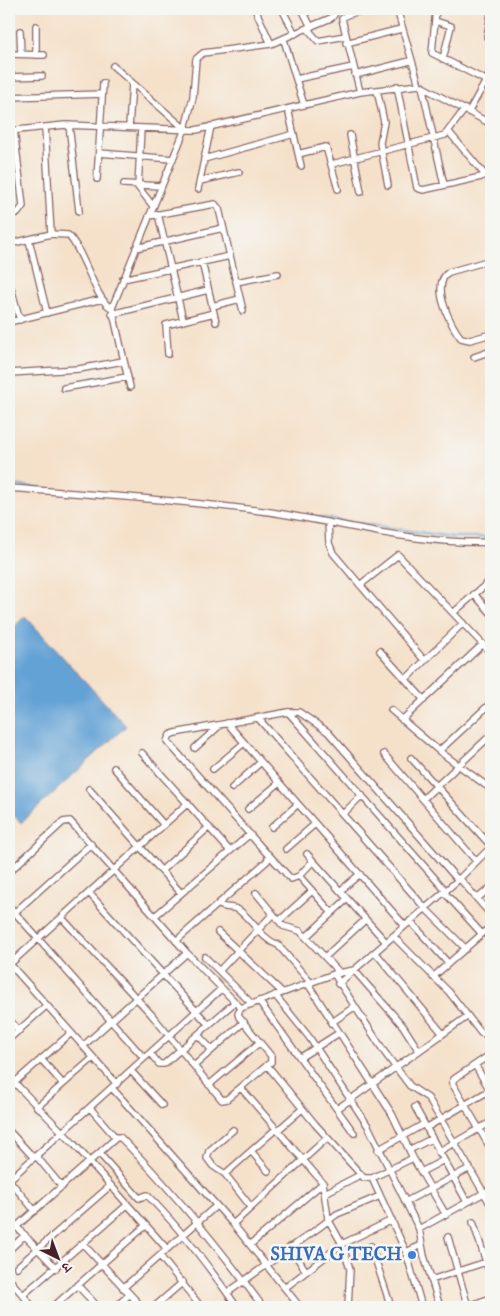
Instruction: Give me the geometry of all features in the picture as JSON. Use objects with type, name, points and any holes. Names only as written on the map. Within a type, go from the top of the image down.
[{"type":"street","points":[[255,9],[271,44]]},
{"type":"street","points":[[282,9],[295,34]]},
{"type":"street","points":[[302,9],[309,28],[318,41],[346,40],[401,29]]},
{"type":"street","points":[[130,387],[112,311],[123,279],[185,129],[193,97],[196,59],[199,55],[271,44],[284,40],[331,18],[334,16],[332,9]]},
{"type":"street","points":[[360,92],[342,19],[346,15],[364,9]]},
{"type":"street","points":[[397,9],[410,61],[420,85],[444,185]]},
{"type":"street","points":[[436,9],[432,53],[489,82]]},
{"type":"street","points":[[491,13],[487,37],[491,42]]},
{"type":"street","points":[[435,21],[451,26],[443,59]]},
{"type":"street","points":[[36,26],[36,55]]},
{"type":"street","points":[[20,31],[20,54]]},
{"type":"street","points":[[284,40],[304,105]]},
{"type":"street","points":[[9,54],[44,55]]},
{"type":"street","points":[[355,74],[410,61]]},
{"type":"street","points":[[113,66],[185,129]]},
{"type":"street","points":[[296,79],[353,67]]},
{"type":"street","points":[[332,164],[434,139],[449,132],[489,82],[491,72]]},
{"type":"street","points":[[9,76],[42,76]]},
{"type":"street","points":[[97,179],[103,83]]},
{"type":"street","points":[[129,127],[132,83]]},
{"type":"street","points":[[9,214],[18,213],[24,206],[12,131],[69,125],[196,130],[360,92],[397,86],[420,85],[491,124]]},
{"type":"street","points":[[397,86],[418,188],[423,190],[491,172]]},
{"type":"street","points":[[378,90],[384,126],[381,139],[382,152],[388,185]]},
{"type":"street","points":[[9,97],[102,94]]},
{"type":"street","points":[[288,109],[301,166]]},
{"type":"street","points":[[69,125],[79,211]]},
{"type":"street","points":[[198,190],[211,126]]},
{"type":"street","points":[[46,127],[50,234]]},
{"type":"street","points":[[141,128],[138,191],[153,206]]},
{"type":"street","points":[[449,132],[485,175]]},
{"type":"street","points":[[204,160],[294,134]]},
{"type":"street","points":[[350,135],[361,192]]},
{"type":"street","points":[[298,154],[326,147],[338,189]]},
{"type":"street","points":[[99,154],[173,159]]},
{"type":"street","points":[[200,181],[239,172]]},
{"type":"street","points":[[124,184],[162,186]]},
{"type":"street","points":[[149,216],[212,202],[219,209],[242,311]]},
{"type":"street","points":[[158,214],[183,320]]},
{"type":"street","points":[[136,248],[223,228]]},
{"type":"street","points":[[9,244],[50,234],[65,234],[71,237],[102,299],[112,311]]},
{"type":"street","points":[[30,240],[47,313]]},
{"type":"street","points":[[123,279],[230,256]]},
{"type":"street","points":[[491,260],[449,272],[444,277],[442,285],[446,311],[461,338],[470,340],[491,334]]},
{"type":"street","points":[[202,262],[216,322]]},
{"type":"street","points":[[236,282],[278,274]]},
{"type":"street","points":[[11,288],[20,320]]},
{"type":"street","points":[[112,311],[208,290]]},
{"type":"street","points":[[9,322],[102,299]]},
{"type":"street","points":[[212,306],[240,299]]},
{"type":"street","points":[[168,354],[165,326],[214,313]]},
{"type":"street","points":[[474,357],[491,351]]},
{"type":"street","points":[[9,373],[78,369],[123,361]]},
{"type":"street","points":[[64,388],[127,378]]},
{"type":"street","points":[[9,488],[213,505],[444,542],[491,542]]},
{"type":"street","points":[[328,522],[330,549],[424,660]]},
{"type":"street","points":[[360,585],[398,555],[491,653]]},
{"type":"street","points":[[453,613],[491,580]]},
{"type":"street","points":[[474,594],[491,613]]},
{"type":"street","points":[[406,678],[463,623]]},
{"type":"street","points":[[402,720],[483,644]]},
{"type":"street","points":[[380,651],[424,700]]},
{"type":"street","points":[[439,752],[491,703]]},
{"type":"street","points":[[391,710],[439,752],[491,789]]},
{"type":"street","points":[[288,712],[482,934]]},
{"type":"street","points":[[313,861],[299,876],[292,879],[167,740],[170,736],[175,733],[288,712],[299,712],[328,732],[491,915]]},
{"type":"street","points":[[258,718],[425,908],[466,949]]},
{"type":"street","points":[[224,724],[244,743],[360,874],[448,963]]},
{"type":"street","points":[[194,748],[224,724]]},
{"type":"street","points":[[423,799],[491,735]]},
{"type":"street","points":[[213,769],[244,743]]},
{"type":"street","points":[[142,753],[230,851]]},
{"type":"street","points":[[384,754],[476,861]]},
{"type":"street","points":[[338,984],[459,880],[491,847],[410,758]]},
{"type":"street","points":[[232,788],[261,762]]},
{"type":"street","points":[[114,768],[164,825]]},
{"type":"street","points":[[248,808],[279,783]]},
{"type":"street","points":[[89,789],[181,893]]},
{"type":"street","points":[[343,814],[362,795]]},
{"type":"street","points":[[188,803],[9,964],[83,1046],[114,1086],[286,1287],[300,1307]]},
{"type":"street","points":[[272,827],[298,804]]},
{"type":"street","points":[[9,872],[63,822],[70,822],[115,870],[187,953],[241,1008]]},
{"type":"street","points":[[286,849],[315,824]]},
{"type":"street","points":[[162,870],[209,827]]},
{"type":"street","points":[[155,916],[250,834]]},
{"type":"street","points":[[14,912],[91,844]]},
{"type":"street","points":[[176,941],[266,861],[269,856],[267,852]]},
{"type":"street","points":[[306,854],[386,942]]},
{"type":"street","points":[[340,891],[360,874]]},
{"type":"street","points":[[299,876],[332,913]]},
{"type":"street","points":[[477,899],[491,887]]},
{"type":"street","points":[[279,921],[312,891]]},
{"type":"street","points":[[89,893],[209,1025]]},
{"type":"street","points":[[256,893],[286,928],[298,929],[325,957],[337,973],[338,984],[396,1067],[410,1086],[428,1098],[491,1205]]},
{"type":"street","points":[[306,937],[347,899]]},
{"type":"street","points":[[218,904],[223,908],[237,908],[270,942],[278,945],[310,983],[331,1023],[373,1084],[446,1215]]},
{"type":"street","points":[[9,906],[37,940],[144,1058]]},
{"type":"street","points":[[219,971],[273,914]]},
{"type":"street","points":[[62,918],[137,999],[209,1085],[225,1101],[267,1066],[272,1059],[238,1014],[241,1008],[275,994],[337,973],[354,970]]},
{"type":"street","points":[[325,957],[365,920]]},
{"type":"street","points":[[433,977],[491,926]]},
{"type":"street","points":[[218,932],[282,992]]},
{"type":"street","points":[[393,936],[449,992],[483,1035],[491,1031]]},
{"type":"street","points":[[375,952],[443,1034]]},
{"type":"street","points":[[83,1046],[187,953]]},
{"type":"street","points":[[205,957],[252,1004]]},
{"type":"street","points":[[354,970],[403,1026],[419,1051]]},
{"type":"street","points":[[34,1211],[9,1180],[221,989]]},
{"type":"street","points":[[275,994],[316,1048],[366,1123],[419,1229],[431,1280],[440,1307]]},
{"type":"street","points":[[259,1001],[354,1133]]},
{"type":"street","points":[[150,1054],[161,1065],[235,1002]]},
{"type":"street","points":[[9,1039],[46,1006]]},
{"type":"street","points":[[331,1023],[354,1007]]},
{"type":"street","points":[[337,1109],[468,1016]]},
{"type":"street","points":[[9,1019],[19,1030]]},
{"type":"street","points":[[194,1066],[244,1022]]},
{"type":"street","points":[[71,1033],[41,1059],[11,1080],[89,1162],[126,1206],[167,1249]]},
{"type":"street","points":[[301,1057],[338,1033]]},
{"type":"street","points":[[198,1035],[212,1050]]},
{"type":"street","points":[[209,1085],[260,1042]]},
{"type":"street","points":[[491,1054],[452,1083],[491,1149]]},
{"type":"street","points":[[37,1107],[93,1058]]},
{"type":"street","points":[[41,1059],[63,1084]]},
{"type":"street","points":[[378,1150],[491,1091],[475,1065]]},
{"type":"street","points":[[267,1066],[327,1138],[364,1178],[372,1178],[390,1171],[413,1158]]},
{"type":"street","points":[[131,1071],[162,1105]]},
{"type":"street","points":[[241,1088],[323,1183],[328,1219],[342,1244],[350,1269],[348,1307]]},
{"type":"street","points":[[415,1107],[442,1161],[467,1202]]},
{"type":"street","points":[[90,1108],[116,1138]]},
{"type":"street","points":[[225,1174],[302,1109]]},
{"type":"street","points":[[438,1152],[491,1122]]},
{"type":"street","points":[[9,1130],[62,1187]]},
{"type":"street","points":[[233,1130],[207,1154],[212,1166],[225,1174],[251,1208]]},
{"type":"street","points":[[16,1227],[116,1138],[120,1137],[145,1162],[197,1222],[262,1307]]},
{"type":"street","points":[[233,1224],[327,1138]]},
{"type":"street","points":[[409,1150],[431,1139]]},
{"type":"street","points":[[251,1152],[268,1171]]},
{"type":"street","points":[[99,1153],[138,1198],[147,1195],[183,1235],[237,1307]]},
{"type":"street","points":[[421,1172],[442,1161]]},
{"type":"street","points":[[405,1202],[470,1168]]},
{"type":"street","points":[[325,1194],[360,1175]]},
{"type":"street","points":[[372,1178],[406,1252],[422,1307]]},
{"type":"street","points":[[250,1245],[323,1183]]},
{"type":"street","points":[[17,1267],[110,1186]]},
{"type":"street","points":[[419,1229],[491,1190]]},
{"type":"street","points":[[228,1293],[328,1219],[380,1196]]},
{"type":"street","points":[[23,1295],[126,1206]]},
{"type":"street","points":[[123,1288],[216,1206]]},
{"type":"street","points":[[9,1219],[56,1268]]},
{"type":"street","points":[[286,1287],[342,1244],[392,1220]]},
{"type":"street","points":[[473,1222],[491,1277]]},
{"type":"street","points":[[54,1307],[144,1226]]},
{"type":"street","points":[[9,1250],[25,1236]]},
{"type":"street","points":[[448,1237],[467,1307],[491,1298]]},
{"type":"street","points":[[83,1244],[142,1307]]},
{"type":"street","points":[[406,1252],[422,1245]]},
{"type":"street","points":[[371,1246],[391,1307]]},
{"type":"street","points":[[290,1247],[306,1271]]},
{"type":"street","points":[[160,1256],[183,1282],[201,1307]]},
{"type":"street","points":[[431,1280],[486,1262]]},
{"type":"street","points":[[9,1279],[33,1307]]},
{"type":"street","points":[[154,1307],[183,1282]]},
{"type":"street","points":[[78,1286],[98,1307]]},
{"type":"street","points":[[115,1307],[129,1295]]},
{"type":"water","points":[[25,616],[126,726],[21,823],[9,810],[9,632]]},
{"type":"waterway","points":[[9,485],[44,488]]},
{"type":"waterway","points":[[297,514],[452,537],[491,537]]},
{"type":"place","name":"SHIVA G TECH","points":[[412,1255]]}]
